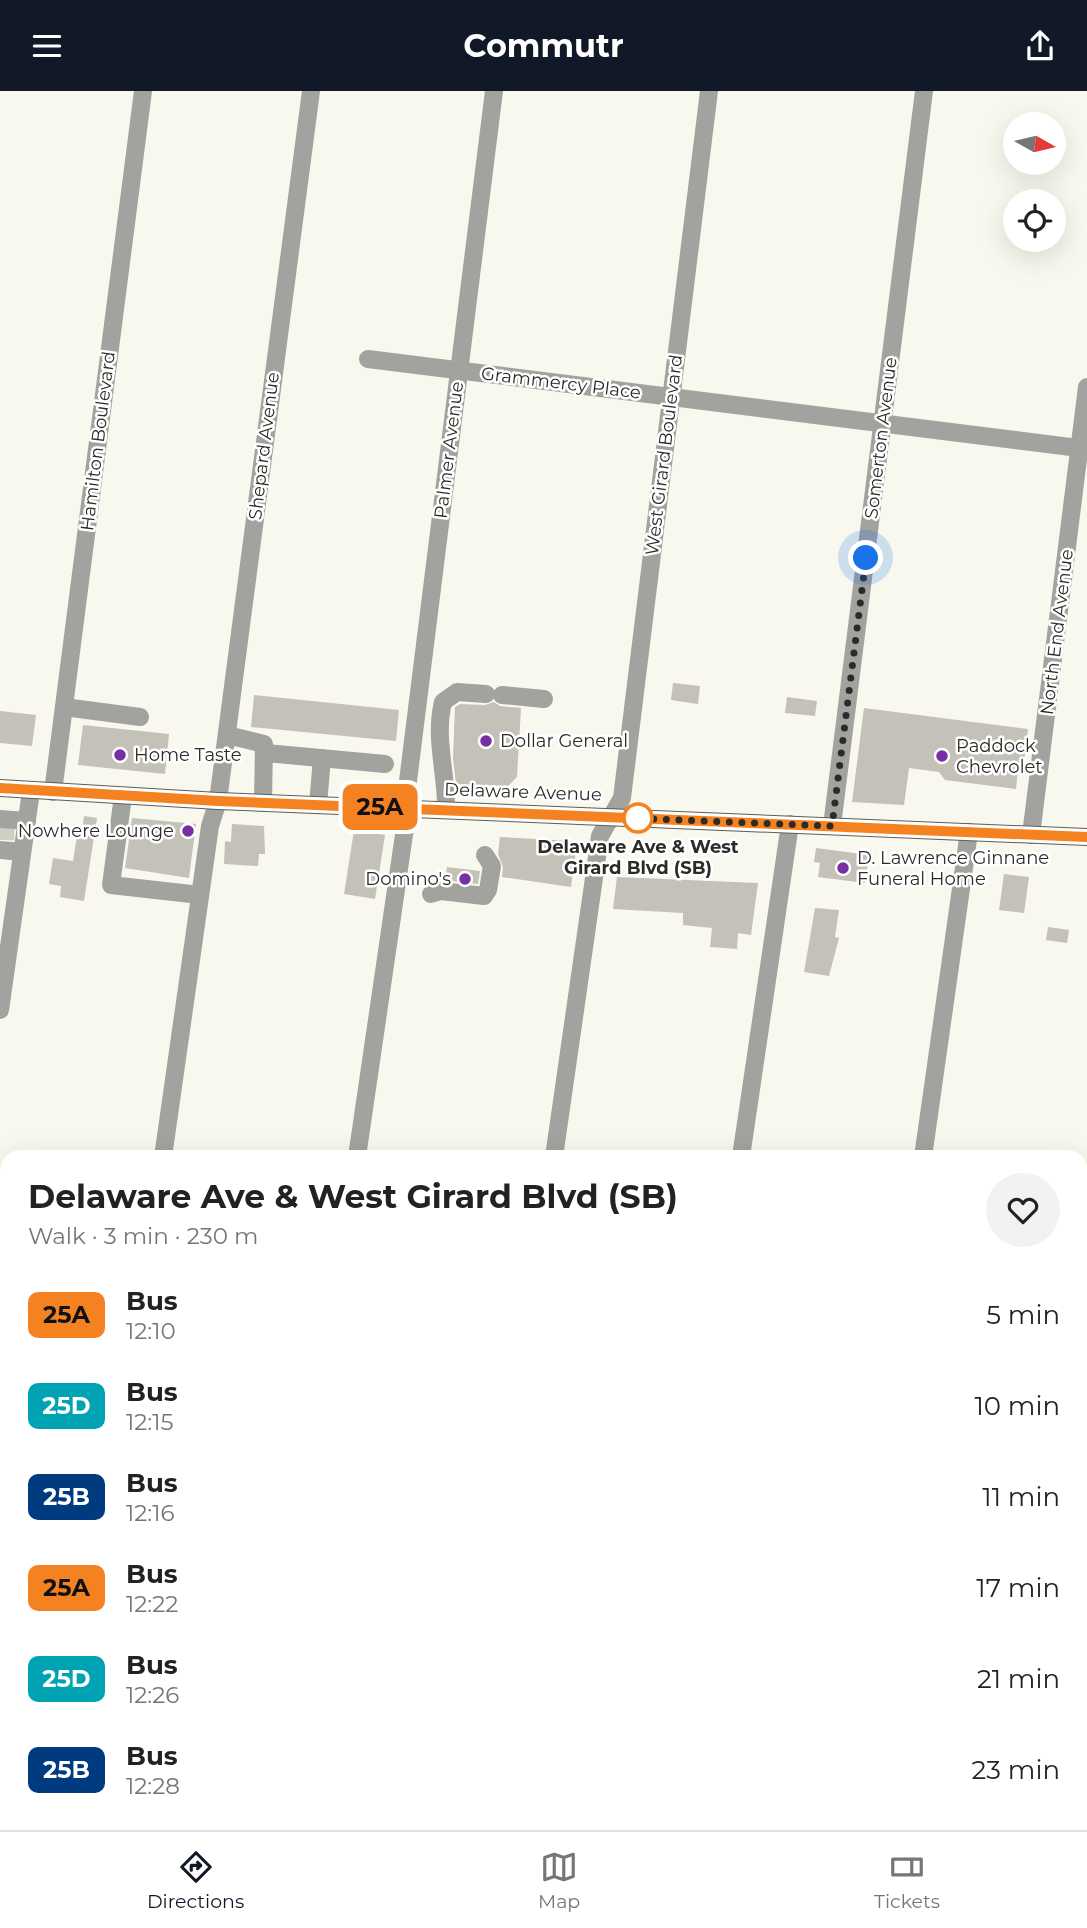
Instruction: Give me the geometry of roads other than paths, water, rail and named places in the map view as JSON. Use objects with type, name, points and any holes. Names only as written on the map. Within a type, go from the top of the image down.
[{"type":"main road","name":"Delaware Avenue","points":[[0,788],[218,801],[1087,837]]},
{"type":"street","name":"Hamilton Boulevard","points":[[52,792],[143,91]]},
{"type":"street","name":"Shepard Avenue","points":[[164,1150],[210,826],[218,801],[311,91]]},
{"type":"street","name":"Palmer Avenue","points":[[358,1150],[406,808],[494,91]]},
{"type":"street","name":"West Girard Boulevard","points":[[555,1150],[600,836],[622,798],[709,91]]},
{"type":"street","name":"Somerton Avenue","points":[[832,826],[924,91]]},
{"type":"street","name":"Grammercy Place","points":[[368,359],[1083,449]]},
{"type":"street","name":"North End Avenue","points":[[1031,835],[1083,449],[1087,387]]},
{"type":"street","points":[[446,810],[447,778],[439,752],[443,702],[457,692],[544,699]]},
{"type":"street","points":[[64,707],[140,717]]},
{"type":"street","points":[[227,735],[259,740],[264,744],[264,803]]},
{"type":"street","points":[[266,753],[385,764]]},
{"type":"street","points":[[318,805],[322,758]]},
{"type":"street","points":[[0,1010],[31,791]]},
{"type":"street","points":[[123,796],[111,885],[200,895]]},
{"type":"street","points":[[22,852],[3,834],[27,821]]},
{"type":"street","points":[[742,1150],[790,824]]},
{"type":"street","points":[[924,1150],[969,832]]},
{"type":"street","points":[[430,894],[440,891],[484,896],[488,890],[492,866],[485,855]]},
{"type":"tunnel","points":[[5,840],[6,823]]},
{"type":"place","name":"Dollar General","points":[[486,741]]},
{"type":"place","name":"Home Taste","points":[[120,755]]},
{"type":"place","name":"Paddock Chevrolet","points":[[942,756]]},
{"type":"place","name":"Delaware Ave & West Girard Blvd (SB)","points":[[638,818]]},
{"type":"place","name":"Nowhere Lounge","points":[[188,831]]},
{"type":"place","name":"D. Lawrence Ginnane Funeral Home","points":[[843,868]]},
{"type":"place","name":"Domino's","points":[[465,879]]}]
